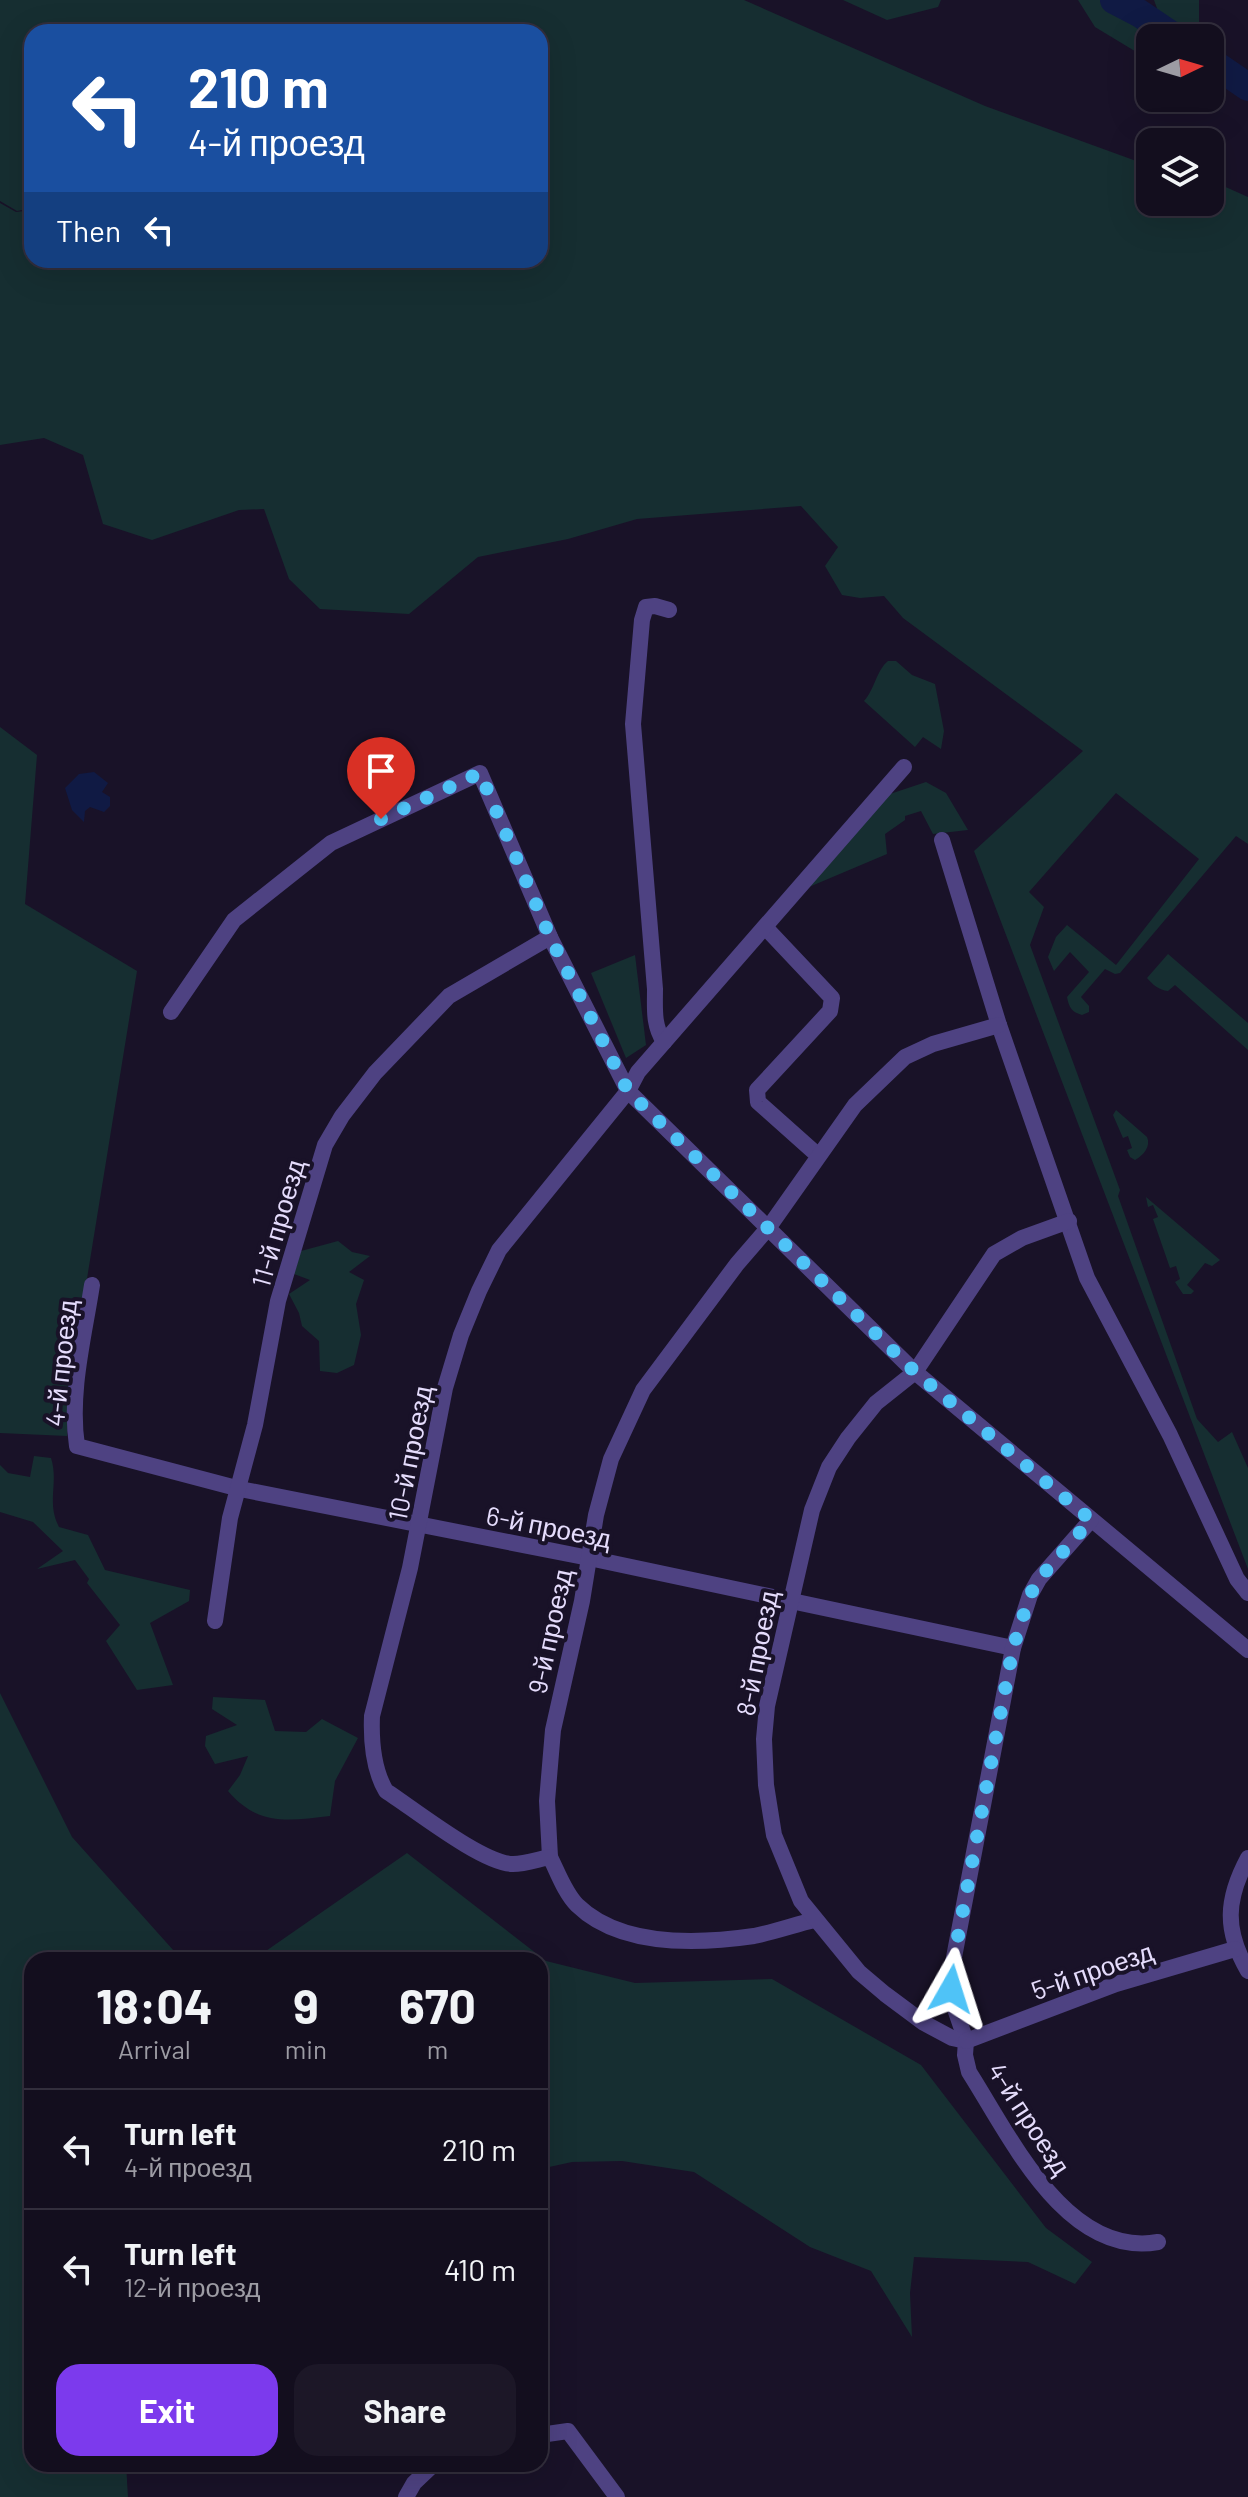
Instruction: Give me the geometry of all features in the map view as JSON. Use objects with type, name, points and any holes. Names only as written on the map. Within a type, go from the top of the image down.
[{"type":"street","points":[[664,1042],[656,1030],[655,1021],[633,724],[642,620],[646,607],[669,610]]},
{"type":"street","name":"10-й проезд","points":[[550,1857],[513,1864],[474,1850],[386,1791],[378,1776],[371,1732],[372,1716],[410,1568],[445,1388],[461,1335],[499,1250],[628,1091],[638,1072],[904,767]]},
{"type":"street","points":[[171,1012],[234,920],[314,854],[331,843],[480,773],[550,937],[628,1091],[915,1372],[1248,1650]]},
{"type":"street","points":[[942,840],[999,1025],[1087,1278],[1170,1435],[1237,1579],[1248,1593]]},
{"type":"street","points":[[765,927],[832,998],[830,1011],[757,1090],[756,1096],[758,1102],[813,1151]]},
{"type":"street","name":"11-й проезд","points":[[215,1621],[230,1518],[240,1489],[278,1301],[325,1145],[342,1116],[375,1073],[449,996],[550,937]]},
{"type":"street","name":"9-й проезд","points":[[550,1857],[547,1801],[553,1730],[596,1515],[611,1459],[643,1390],[737,1264],[769,1227],[855,1105],[905,1057],[933,1044],[999,1025]]},
{"type":"street","name":"8-й проезд","points":[[966,2041],[952,2038],[924,2023],[859,1972],[801,1901],[774,1835],[766,1785],[764,1739],[767,1706],[812,1510],[829,1467],[876,1403],[915,1372],[994,1254],[1022,1238],[1069,1221]]},
{"type":"street","name":"4-й проезд","points":[[77,1446],[73,1422],[75,1399],[92,1285]]},
{"type":"street","name":"6-й проезд","points":[[77,1446],[240,1489],[589,1558],[1013,1648]]},
{"type":"street","name":"4-й проезд","points":[[1091,1520],[1039,1579],[1030,1595],[1013,1648],[951,1973],[954,2006],[966,2041],[969,2072],[1034,2174],[1093,2232],[1140,2245],[1158,2242]]},
{"type":"street","points":[[550,1857],[574,1903],[611,1926],[632,1934],[654,1939],[699,1940],[755,1935],[814,1920]]},
{"type":"street","points":[[1248,1858],[1234,1884],[1230,1917],[1235,1949],[1248,1971]]},
{"type":"street","name":"5-й проезд","points":[[966,2041],[1116,1984],[1235,1949]]},
{"type":"street","points":[[548,2434],[568,2431],[617,2497]]},
{"type":"street","points":[[406,2497],[426,2472]]},
{"type":"green space","points":[[0,0],[744,0],[985,106],[1136,161],[1136,216],[1224,216],[1224,186],[1248,197],[1248,844],[1236,836],[1120,973],[1105,969],[1081,997],[1089,1006],[1089,1012],[1082,1015],[1072,1009],[1067,997],[1089,972],[1070,952],[1054,971],[1048,957],[1056,937],[1067,925],[1116,965],[1199,859],[1116,793],[1029,892],[1044,907],[1030,945],[1120,1190],[1118,1196],[1197,1419],[1218,1442],[1232,1432],[1248,1468],[1248,1569],[974,851],[1083,751],[903,618],[884,596],[860,598],[842,595],[825,566],[838,547],[801,506],[637,519],[568,539],[478,557],[409,614],[320,609],[289,579],[264,509],[239,510],[152,540],[103,524],[83,455],[44,438],[0,445],[0,203],[16,212],[24,211],[24,268],[548,268],[548,24],[24,24],[24,210],[17,211],[0,201]]},
{"type":"green space","points":[[843,0],[941,0],[938,7],[887,20]]},
{"type":"green space","points":[[1078,0],[1130,0],[1159,14],[1154,0],[1199,0],[1199,24],[1136,24],[1136,52],[1095,27]]},
{"type":"green space","points":[[888,661],[896,661],[912,675],[935,684],[944,731],[941,749],[923,737],[915,747],[864,701]]},
{"type":"green space","points":[[0,727],[37,755],[25,904],[137,971],[71,1377],[67,1436],[0,1433]]},
{"type":"green space","points":[[926,782],[946,793],[968,830],[933,834],[921,811],[905,816],[905,820],[885,834],[887,854],[809,887],[887,795]]},
{"type":"green space","points":[[1168,954],[1248,1023],[1248,1050],[1175,985],[1168,991],[1156,987],[1147,978]]},
{"type":"green space","points":[[635,955],[646,1045],[626,1058],[591,973]]},
{"type":"green space","points":[[1116,1110],[1147,1137],[1146,1150],[1135,1160],[1127,1150],[1132,1148],[1128,1136],[1123,1138],[1113,1115]]},
{"type":"green space","points":[[1146,1197],[1220,1260],[1212,1266],[1205,1263],[1187,1285],[1194,1291],[1191,1294],[1183,1294],[1175,1282],[1180,1279],[1176,1266],[1170,1268],[1153,1219],[1158,1217],[1153,1205],[1148,1207]]},
{"type":"green space","points":[[338,1241],[352,1252],[370,1256],[349,1272],[364,1280],[356,1304],[361,1335],[354,1365],[337,1373],[320,1371],[319,1341],[302,1326],[289,1294],[310,1280],[294,1274],[301,1251]]},
{"type":"green space","points":[[34,1456],[51,1458],[53,1509],[59,1527],[88,1535],[105,1570],[190,1590],[189,1601],[150,1623],[173,1685],[137,1690],[106,1641],[120,1625],[87,1583],[89,1579],[75,1560],[37,1569],[63,1551],[33,1522],[0,1512],[0,1465],[8,1473],[30,1477]]},
{"type":"green space","points":[[0,1693],[72,1837],[175,1952],[24,1952],[24,2472],[126,2472],[128,2497],[0,2497]]},
{"type":"green space","points":[[213,1697],[265,1700],[275,1731],[306,1732],[322,1719],[358,1738],[335,1781],[330,1816],[287,1820],[262,1816],[228,1791],[240,1775],[248,1756],[215,1764],[205,1746],[206,1736],[237,1725],[212,1709]]},
{"type":"green space","points":[[407,1853],[534,1952],[265,1952]]},
{"type":"green space","points":[[548,1961],[635,1983],[772,1979],[921,2065],[1046,2228],[1092,2262],[1075,2284],[1028,2262],[914,2257],[910,2293],[912,2337],[871,2271],[810,2247],[694,2172],[622,2161],[572,2162],[548,2167]]},
{"type":"water","points":[[94,772],[108,783],[102,792],[110,797],[110,806],[104,812],[90,807],[85,811],[84,822],[72,810],[65,788],[79,774]]},
{"type":"waterway","points":[[1114,0],[1155,24]]},
{"type":"waterway","points":[[1224,71],[1248,87]]},
{"type":"route","points":[[381,819],[480,773],[550,937],[628,1091],[915,1372],[1091,1520],[1039,1579],[1030,1595],[1013,1648],[951,1973],[951,1989]]}]
